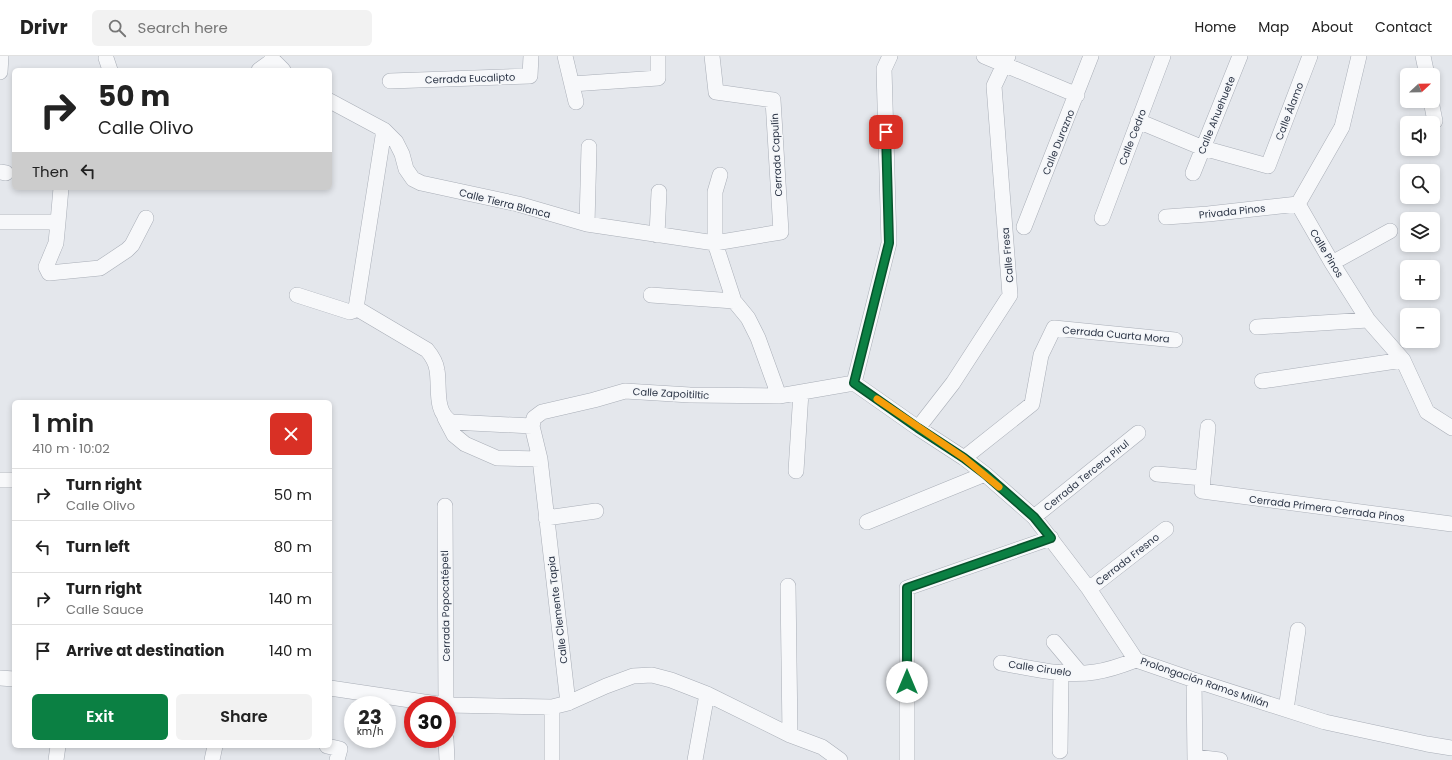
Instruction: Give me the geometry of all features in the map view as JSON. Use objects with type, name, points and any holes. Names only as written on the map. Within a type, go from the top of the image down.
[{"type":"street","points":[[0,72],[1,56]]},
{"type":"street","name":"Cerrada Eucalipto","points":[[390,81],[530,76],[531,56]]},
{"type":"street","points":[[565,56],[576,102]]},
{"type":"street","points":[[572,84],[658,78],[658,56]]},
{"type":"street","name":"Cerrada Capulín","points":[[712,56],[716,92],[773,100],[781,232]]},
{"type":"street","points":[[854,383],[889,243],[884,69],[890,56]]},
{"type":"street","points":[[984,56],[1007,60],[1076,95]]},
{"type":"street","name":"Calle Durazno","points":[[1024,227],[1091,56]]},
{"type":"street","name":"Calle Cedro","points":[[1102,218],[1163,56]]},
{"type":"street","name":"Calle Ahuehuete","points":[[1193,173],[1240,56]]},
{"type":"street","name":"Calle Álamo","points":[[1203,148],[1268,166],[1310,56]]},
{"type":"street","points":[[1298,204],[1342,127],[1359,56]]},
{"type":"street","points":[[1423,56],[1426,68]]},
{"type":"street","name":"Calle Fresa","points":[[918,428],[953,383],[1010,295],[994,86],[1007,60]]},
{"type":"street","points":[[263,68],[276,62]]},
{"type":"street","name":"Calle Tierra Blanca","points":[[332,102],[384,130],[396,142],[402,154],[406,169],[413,179],[421,183],[518,204],[587,224],[715,244],[781,232]]},
{"type":"street","points":[[1138,121],[1203,148]]},
{"type":"street","points":[[297,295],[350,312],[356,308],[384,130]]},
{"type":"street","points":[[587,224],[590,147]]},
{"type":"street","points":[[720,174],[715,192],[715,244],[734,301],[748,318],[758,338],[779,396]]},
{"type":"street","points":[[61,190],[56,243],[46,267],[49,273],[100,268],[132,245],[146,218]]},
{"type":"street","points":[[657,235],[659,192]]},
{"type":"street","name":"Privada Pinos","points":[[1166,217],[1298,204]]},
{"type":"street","name":"Calle Pinos","points":[[1298,204],[1332,263],[1368,320],[1403,360],[1427,412],[1452,428]]},
{"type":"street","points":[[0,222],[58,222]]},
{"type":"street","points":[[1332,263],[1390,231]]},
{"type":"street","points":[[651,295],[734,301]]},
{"type":"street","points":[[356,308],[428,350],[437,369],[440,409],[454,435],[465,444],[497,458],[540,459],[532,426],[451,422],[445,418]]},
{"type":"street","points":[[1256,327],[1368,320]]},
{"type":"street","name":"Cerrada Cuarta Mora","points":[[964,458],[1032,404],[1041,355],[1054,328],[1175,340]]},
{"type":"street","points":[[1262,381],[1403,360]]},
{"type":"street","name":"Calle Zapoitiltic","points":[[532,426],[534,418],[542,412],[594,400],[624,391],[690,395],[779,396],[854,383]]},
{"type":"street","name":"Prolongación Ramos Millán","points":[[854,383],[964,458],[985,474],[1034,517],[1089,589],[1136,660],[1325,722],[1452,748]]},
{"type":"street","points":[[796,471],[801,392]]},
{"type":"street","points":[[1202,484],[1208,426]]},
{"type":"street","name":"Cerrada Tercera Pirul","points":[[1034,517],[1138,433]]},
{"type":"street","name":"Calle Clemente Tapia","points":[[540,459],[568,703]]},
{"type":"street","points":[[867,522],[985,474]]},
{"type":"street","name":"Cerrada Primera Cerrada Pinos","points":[[1157,474],[1202,484],[1452,524]]},
{"type":"street","points":[[0,480],[12,480]]},
{"type":"street","name":"Cerrada Popocatépetl","points":[[444,506],[446,696]]},
{"type":"street","points":[[546,518],[596,511]]},
{"type":"street","name":"Cerrada Fresno","points":[[1089,589],[1166,529]]},
{"type":"street","points":[[907,760],[907,588],[1051,538]]},
{"type":"street","points":[[788,586],[790,735]]},
{"type":"street","points":[[1286,709],[1298,630]]},
{"type":"street","points":[[1054,642],[1080,673]]},
{"type":"street","name":"Calle Ciruelo","points":[[1001,663],[1061,672],[1095,673],[1115,668],[1136,660]]},
{"type":"street","points":[[1060,751],[1061,672]]},
{"type":"street","points":[[456,705],[552,707],[568,703],[633,676],[652,675],[671,680],[707,694],[790,735],[822,747],[840,760]]},
{"type":"street","points":[[0,678],[12,679]]},
{"type":"street","points":[[1194,680],[1195,758],[1220,760]]},
{"type":"street","points":[[332,688],[404,699]]},
{"type":"street","points":[[694,760],[707,694]]},
{"type":"street","points":[[552,707],[552,760]]},
{"type":"street","points":[[332,747],[340,749],[337,760]]},
{"type":"street","points":[[56,760],[58,748]]},
{"type":"street","points":[[212,760],[215,748]]},
{"type":"street","points":[[446,748],[446,760]]},
{"type":"slow traffic","points":[[877,399],[964,458],[999,487]]},
{"type":"route","points":[[886,132],[889,243],[854,383],[985,474],[1034,517],[1051,538],[907,588],[907,682]]}]
